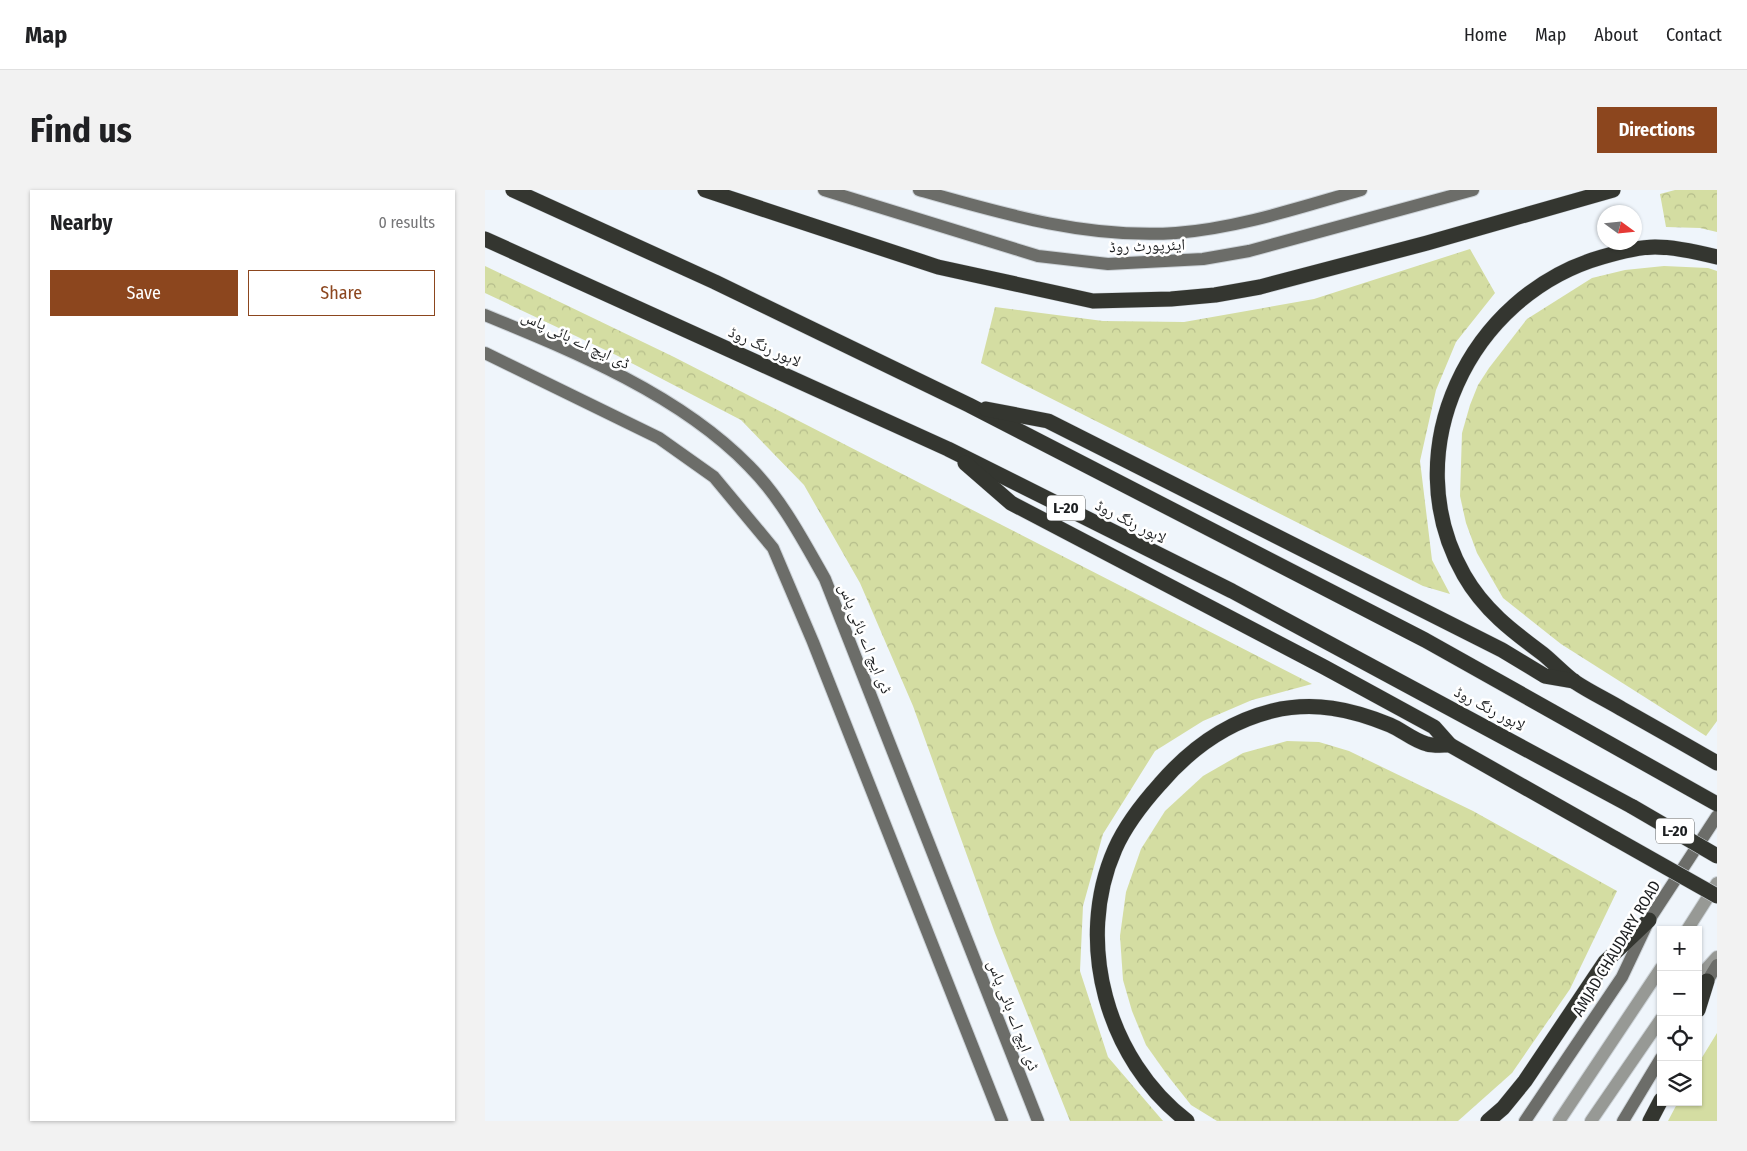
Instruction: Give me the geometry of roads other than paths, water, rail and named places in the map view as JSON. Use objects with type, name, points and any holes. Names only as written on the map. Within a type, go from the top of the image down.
[{"type":"highway","name":"لاہور رنگ روڈ","points":[[513,190],[715,282],[969,406],[1425,640],[1717,804]]},
{"type":"highway","points":[[705,190],[938,267],[1093,300],[1171,299],[1215,295],[1261,287],[1427,243],[1613,190]]},
{"type":"highway","name":"لاہور رنگ روڈ","points":[[485,239],[948,449],[1232,591],[1633,807],[1717,856]]},
{"type":"highway","points":[[1717,257],[1656,247],[1622,251],[1561,271],[1528,292],[1503,314],[1476,346],[1462,372],[1450,404],[1439,446],[1437,479],[1445,531],[1450,547],[1464,576],[1491,613],[1514,634],[1545,655],[1574,681],[1717,763]]},
{"type":"highway","points":[[969,406],[1048,421],[1502,650],[1545,676],[1574,681]]},
{"type":"highway","points":[[948,449],[1011,503],[1434,727],[1449,745],[1717,896]]},
{"type":"highway","points":[[1187,1121],[1173,1111],[1145,1079],[1120,1040],[1100,974],[1097,928],[1103,890],[1115,850],[1135,812],[1175,766],[1208,741],[1227,728],[1273,711],[1305,706],[1334,707],[1385,723],[1426,744],[1449,745]]},
{"type":"highway","points":[[1488,1121],[1503,1108],[1525,1081],[1605,962],[1649,920]]},
{"type":"highway","points":[[1650,1121],[1658,1106]]},
{"type":"main road","name":"ایئرپورٹ روڈ","points":[[824,190],[1038,256],[1108,264],[1203,259],[1249,251],[1473,190]]},
{"type":"main road","name":"ایئرپورٹ روڈ","points":[[919,190],[1013,217],[1097,232],[1144,234],[1176,233],[1211,228],[1361,190]]},
{"type":"main road","name":"ڈی ایچ اے بائی پاس","points":[[485,315],[560,346],[681,411],[717,437],[749,466],[774,496],[802,537],[825,579],[1038,1121]]},
{"type":"main road","points":[[485,353],[659,438],[714,477],[773,548],[813,642],[1002,1121]]},
{"type":"main road","name":"AMJAD CHAUDARY ROAD","points":[[1525,1121],[1622,977],[1649,920],[1717,816]]},
{"type":"main road","points":[[1703,979],[1717,965]]},
{"type":"main road","points":[[1623,1121],[1659,1061]]},
{"type":"street","points":[[1690,926],[1717,883]]},
{"type":"street","points":[[1703,979],[1717,956]]},
{"type":"street","points":[[1559,1121],[1659,971]]},
{"type":"street","points":[[1591,1121],[1657,1026]]}]
